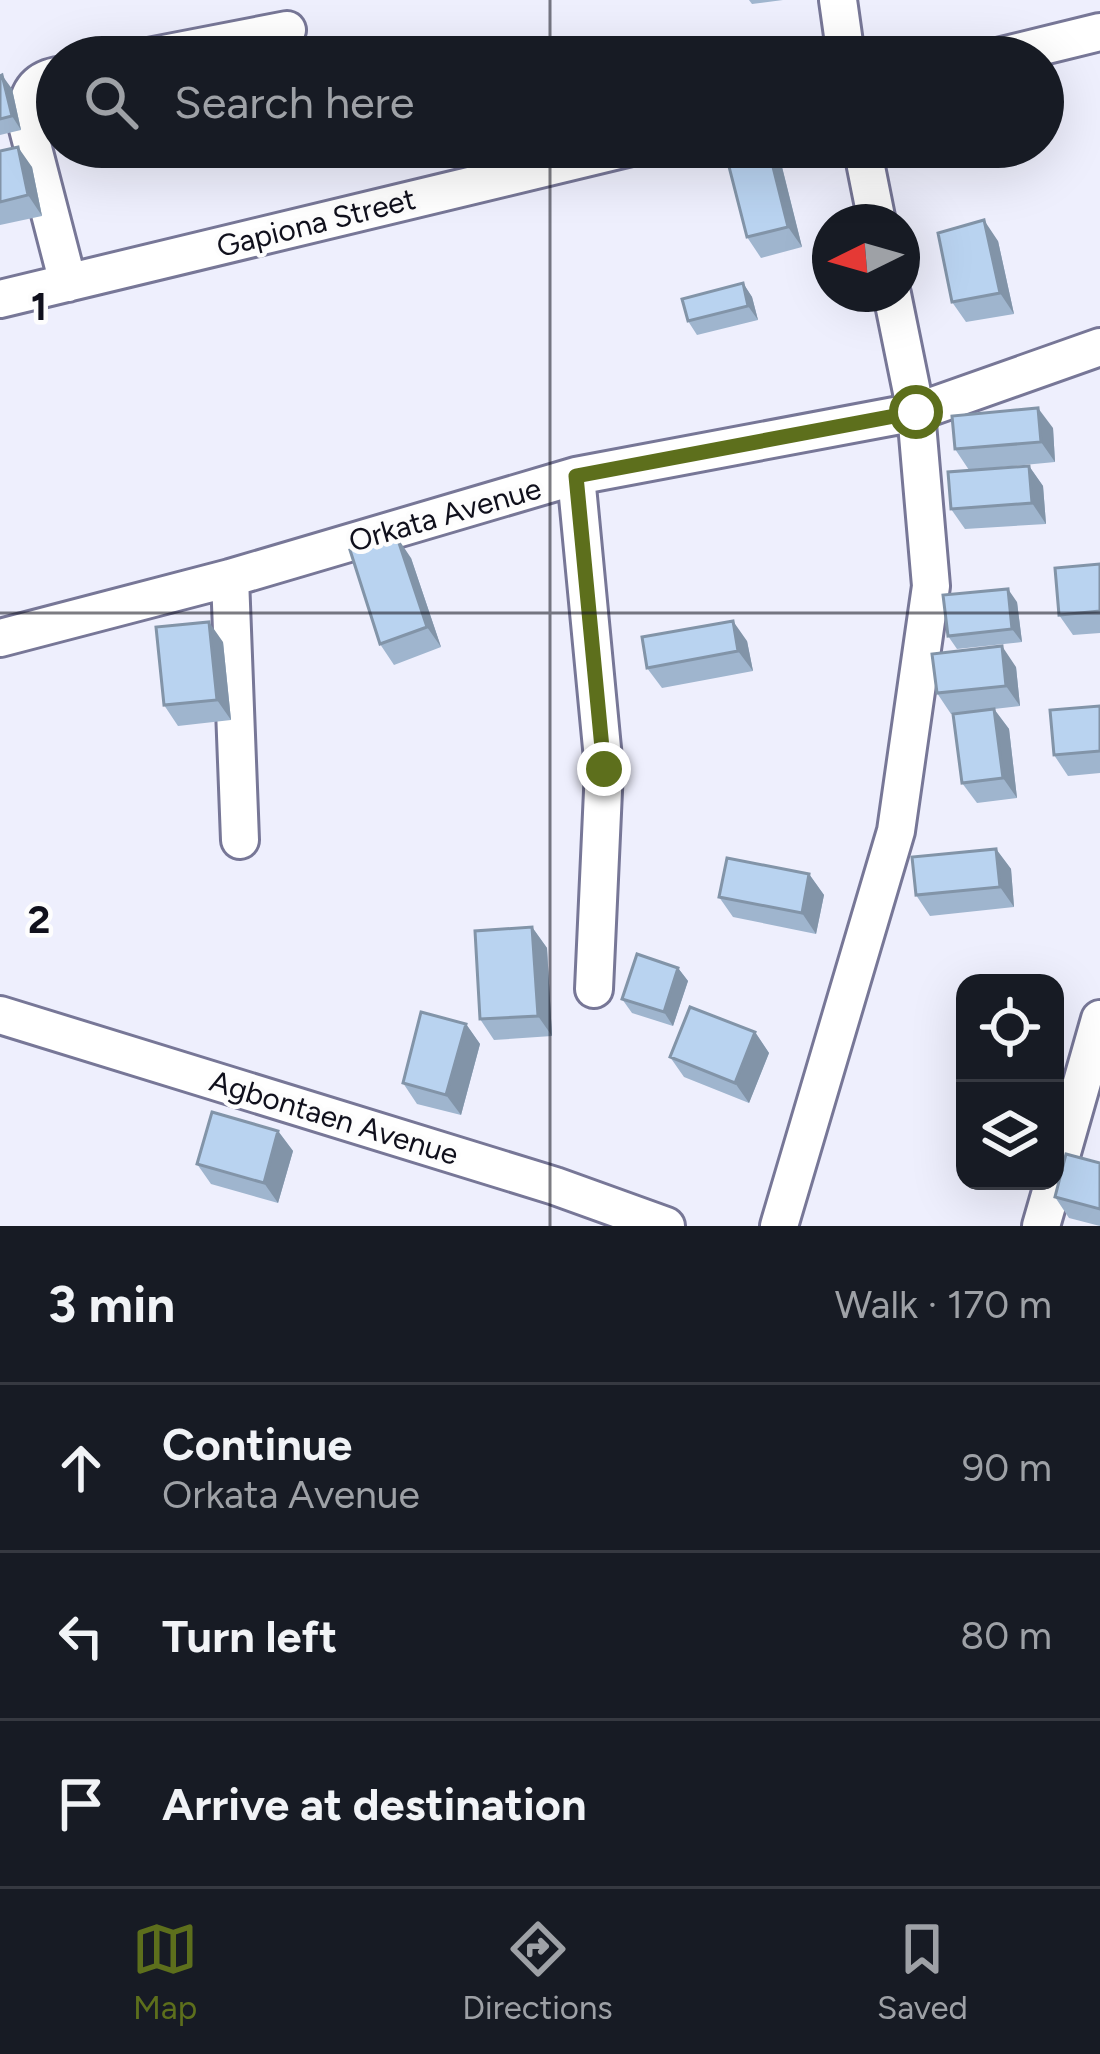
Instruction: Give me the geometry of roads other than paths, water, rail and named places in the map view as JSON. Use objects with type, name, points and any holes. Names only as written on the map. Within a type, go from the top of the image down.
[{"type":"street","points":[[838,0],[843,36]]},
{"type":"street","points":[[255,36],[286,30]]},
{"type":"street","points":[[1064,41],[1100,32]]},
{"type":"street","points":[[36,85],[26,104],[26,121],[36,160]]},
{"type":"street","points":[[38,168],[68,283]]},
{"type":"street","name":"Gapiona Street","points":[[0,299],[544,168]]},
{"type":"street","points":[[866,168],[873,204]]},
{"type":"street","points":[[779,1226],[896,831],[931,586],[916,412],[896,312]]},
{"type":"street","name":"Orkata Avenue","points":[[0,638],[230,578],[576,476],[916,412],[1100,347]]},
{"type":"street","points":[[576,476],[604,769],[593,989]]},
{"type":"street","points":[[230,578],[241,840]]},
{"type":"street","name":"Agbontaen Avenue","points":[[0,1015],[555,1186],[666,1226]]},
{"type":"street","points":[[1064,1144],[1100,1018]]},
{"type":"street","points":[[1041,1226],[1051,1190]]}]
